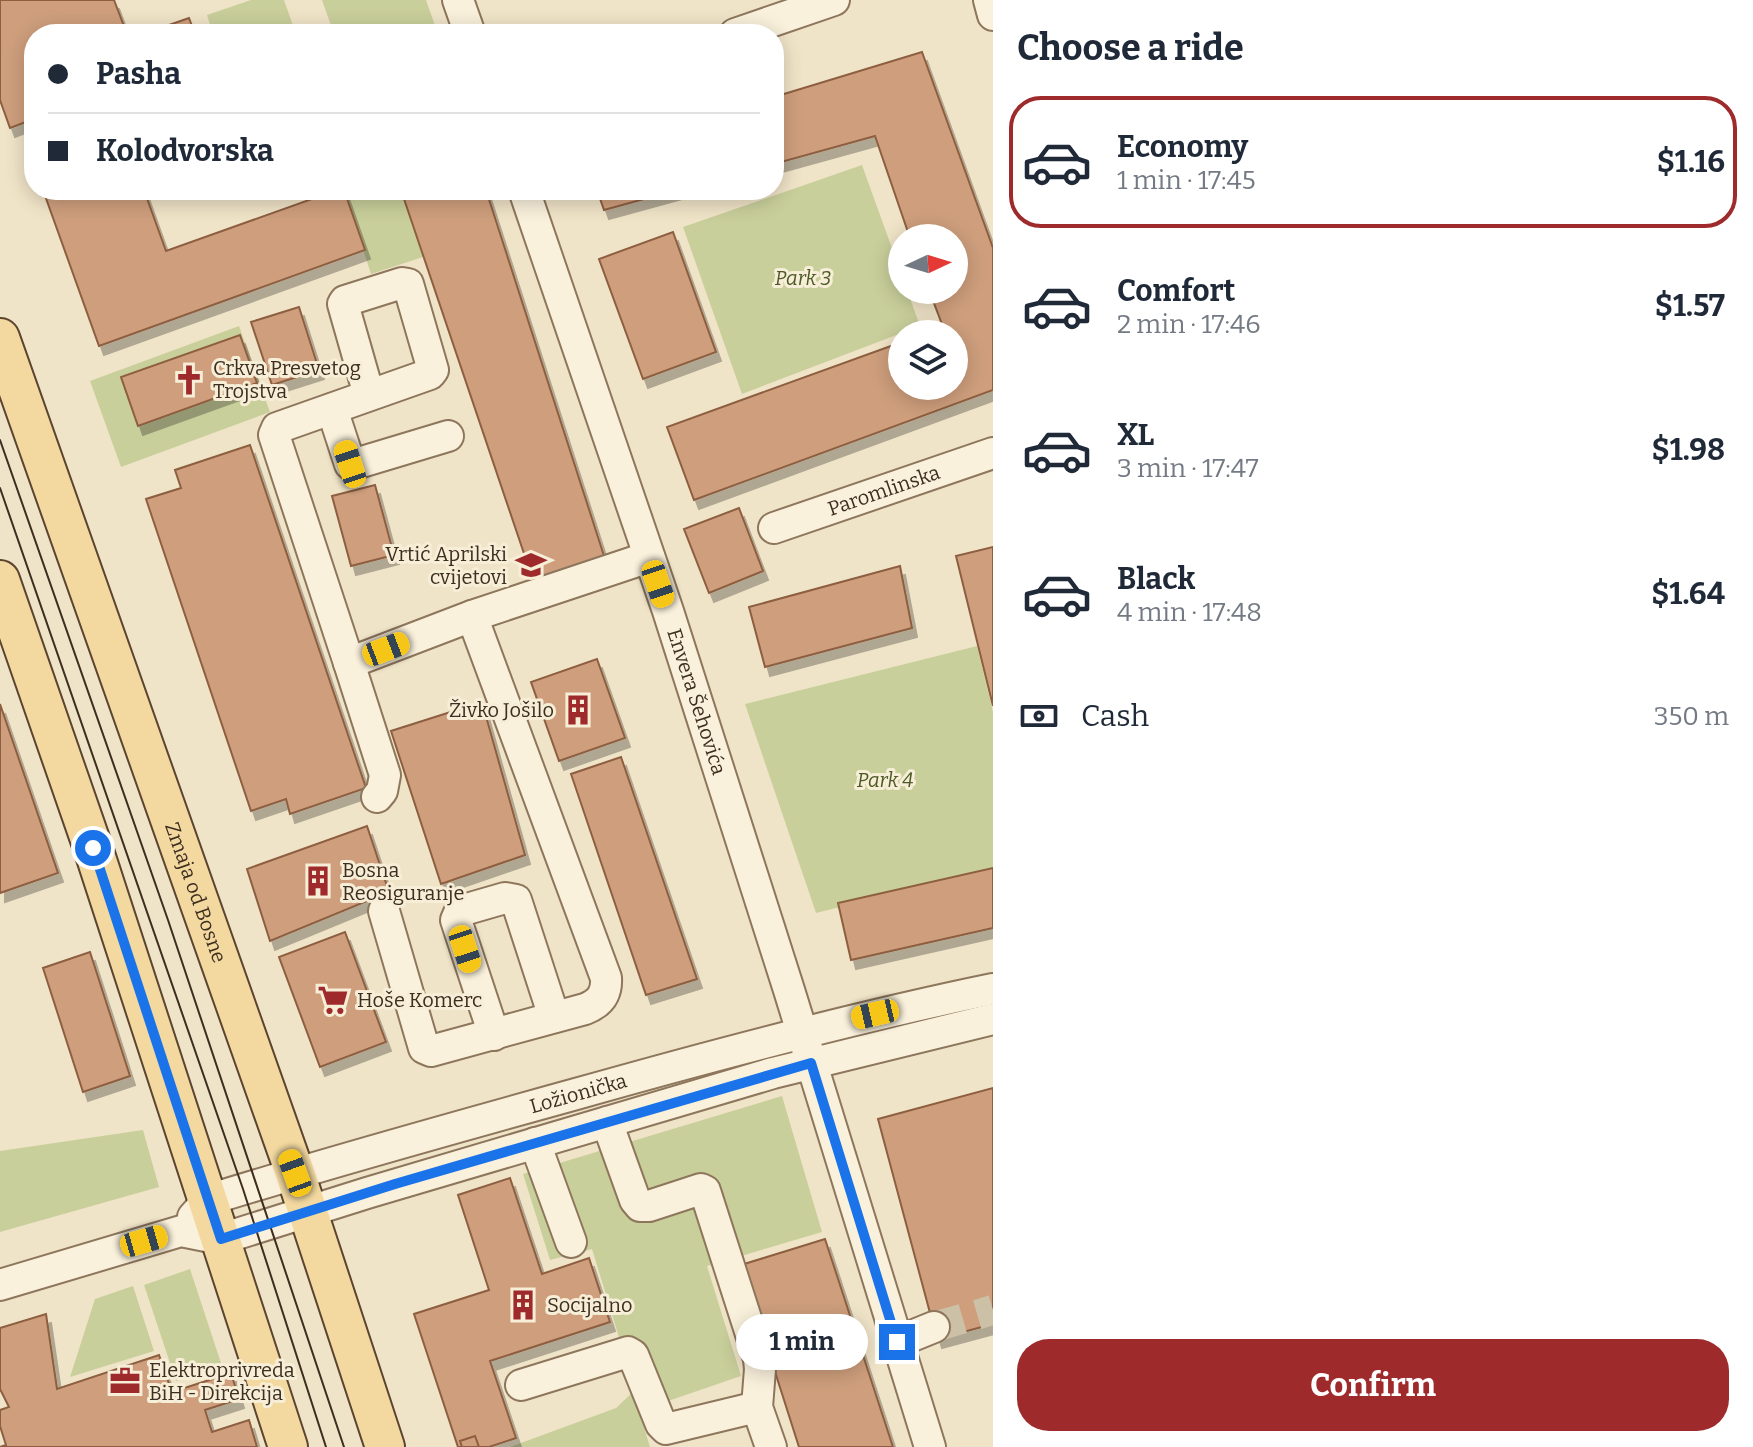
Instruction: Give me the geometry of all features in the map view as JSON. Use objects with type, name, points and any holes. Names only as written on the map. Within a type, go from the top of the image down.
[{"type":"main road","name":"Zmaja od Bosne","points":[[0,338],[295,1173],[385,1447]]},
{"type":"main road","points":[[0,580],[93,848],[288,1447]]},
{"type":"street","points":[[458,0],[466,24]]},
{"type":"street","points":[[764,24],[834,0]]},
{"type":"street","points":[[989,0],[993,15]]},
{"type":"street","name":"Envera Šehovića","points":[[527,200],[673,626],[930,1447]]},
{"type":"street","points":[[369,395],[277,428],[274,435],[385,775],[382,791],[377,797]]},
{"type":"street","points":[[332,409],[350,464],[448,436]]},
{"type":"street","name":"Paromlinska","points":[[774,528],[993,453]]},
{"type":"street","points":[[349,663],[472,616],[649,557]]},
{"type":"street","points":[[384,911],[424,1048],[431,1051],[595,1005],[607,987],[472,616]]},
{"type":"street","points":[[494,1035],[456,920],[460,911],[505,898],[516,900],[554,1017]]},
{"type":"street","name":"Ložionička","points":[[208,1200],[367,1152],[802,1032],[993,989]]},
{"type":"street","name":"Ložionička","points":[[0,1285],[181,1231],[221,1239],[811,1063],[993,1019]]},
{"type":"street","points":[[607,1122],[635,1200],[640,1206],[649,1206],[701,1189],[705,1191],[759,1359],[757,1407],[771,1447]]},
{"type":"street","points":[[535,1143],[571,1242]]},
{"type":"street","points":[[181,1231],[208,1200]]},
{"type":"street","points":[[897,1342],[934,1327]]},
{"type":"street","points":[[521,1385],[628,1352],[633,1355],[655,1412],[666,1429],[757,1407]]},
{"type":"green space","points":[[251,0],[284,0],[292,24],[210,24],[207,15]]},
{"type":"green space","points":[[322,0],[426,0],[434,24],[330,24]]},
{"type":"green space","name":"Park 3","points":[[862,165],[888,237],[888,304],[912,304],[918,320],[888,320],[888,338],[742,394],[683,227],[761,200],[784,200],[784,192]]},
{"type":"green space","points":[[347,200],[408,200],[426,256],[371,274]]},
{"type":"green space","points":[[239,326],[270,412],[121,467],[90,381]]},
{"type":"green space","name":"Park 4","points":[[977,646],[993,712],[993,869],[816,913],[745,704]]},
{"type":"green space","points":[[782,1096],[822,1232],[707,1266],[741,1376],[639,1411],[650,1447],[510,1447],[616,1408],[635,1390],[592,1249],[550,1260],[523,1174]]},
{"type":"green space","points":[[143,1130],[159,1187],[0,1232],[0,1151]]},
{"type":"green space","points":[[190,1269],[222,1366],[176,1381],[144,1285]]},
{"type":"green space","points":[[133,1286],[154,1351],[70,1377],[95,1299]]},
{"type":"building","points":[[0,0],[114,0],[123,24],[24,24],[24,123],[10,128],[0,100]]},
{"type":"building","points":[[189,18],[191,24],[172,24]]},
{"type":"building","points":[[922,52],[993,248],[993,390],[968,399],[968,320],[940,320],[934,304],[968,304],[968,224],[905,224],[875,136],[784,161],[784,94]]},
{"type":"building","points":[[47,200],[148,200],[166,251],[309,200],[348,200],[365,250],[99,346]]},
{"type":"building","points":[[404,200],[489,200],[606,562],[535,586]]},
{"type":"building","points":[[600,200],[640,200],[604,210]]},
{"type":"building","points":[[673,232],[716,352],[643,379],[599,259]]},
{"type":"building","points":[[299,307],[319,370],[272,385],[251,322]]},
{"type":"building","name":"Crkva Presvetog Trojstva","points":[[240,335],[257,383],[138,426],[121,377]]},
{"type":"building","points":[[888,347],[888,400],[966,400],[694,500],[667,427]]},
{"type":"building","points":[[250,445],[366,788],[290,814],[286,799],[251,811],[146,499],[181,488],[175,470]]},
{"type":"building","points":[[375,485],[394,555],[351,566],[332,496]]},
{"type":"building","points":[[739,508],[763,571],[709,593],[684,529]]},
{"type":"building","points":[[993,547],[993,706],[956,556]]},
{"type":"building","points":[[900,566],[912,628],[765,667],[749,607]]},
{"type":"building","name":"Živko Jošilo","points":[[597,659],[625,738],[559,761],[531,682]]},
{"type":"building","points":[[482,702],[525,855],[441,884],[391,731]]},
{"type":"building","points":[[0,704],[58,873],[0,893]]},
{"type":"building","points":[[621,757],[697,979],[646,995],[571,774]]},
{"type":"building","name":"Bosna Reosiguranje","points":[[367,826],[389,892],[270,941],[247,869]]},
{"type":"building","points":[[993,868],[993,928],[851,960],[838,903]]},
{"type":"building","name":"Hoše Komerc","points":[[345,932],[386,1042],[320,1067],[279,957]]},
{"type":"building","points":[[90,952],[130,1076],[83,1092],[43,968]]},
{"type":"building","points":[[993,1088],[993,1324],[937,1339],[878,1119]]},
{"type":"building","name":"Socijalno","points":[[510,1178],[542,1274],[589,1258],[610,1322],[490,1361],[516,1438],[489,1447],[458,1447],[414,1314],[489,1290],[458,1195]]},
{"type":"building","points":[[825,1239],[893,1447],[799,1447],[741,1265]]},
{"type":"building","name":"Elektroprivreda BiH - Direkcija","points":[[46,1314],[57,1389],[159,1355],[172,1392],[231,1373],[239,1399],[205,1410],[212,1432],[249,1420],[257,1447],[0,1447],[6,1445],[0,1426],[0,1410],[9,1407],[0,1389],[0,1328]]},
{"type":"building","points":[[475,1436],[479,1447],[462,1447],[460,1441]]},
{"type":"tunnel","points":[[934,1327],[993,1310]]},
{"type":"tram line","points":[[0,440],[168,920],[344,1447]]},
{"type":"tram line","points":[[0,488],[243,1189],[326,1447]]},
{"type":"place","name":"Crkva Presvetog Trojstva","points":[[189,380]]},
{"type":"place","name":"Vrtić Aprilski cvijetovi","points":[[531,565]]},
{"type":"place","name":"Živko Jošilo","points":[[578,710]]},
{"type":"place","name":"Bosna Reosiguranje","points":[[318,881]]},
{"type":"place","name":"Hoše Komerc","points":[[333,1000]]},
{"type":"place","name":"Socijalno","points":[[523,1305]]},
{"type":"place","name":"Elektroprivreda BiH - Direkcija","points":[[125,1381]]},
{"type":"route","points":[[93,848],[221,1239],[395,1184],[811,1063],[897,1342]]}]
